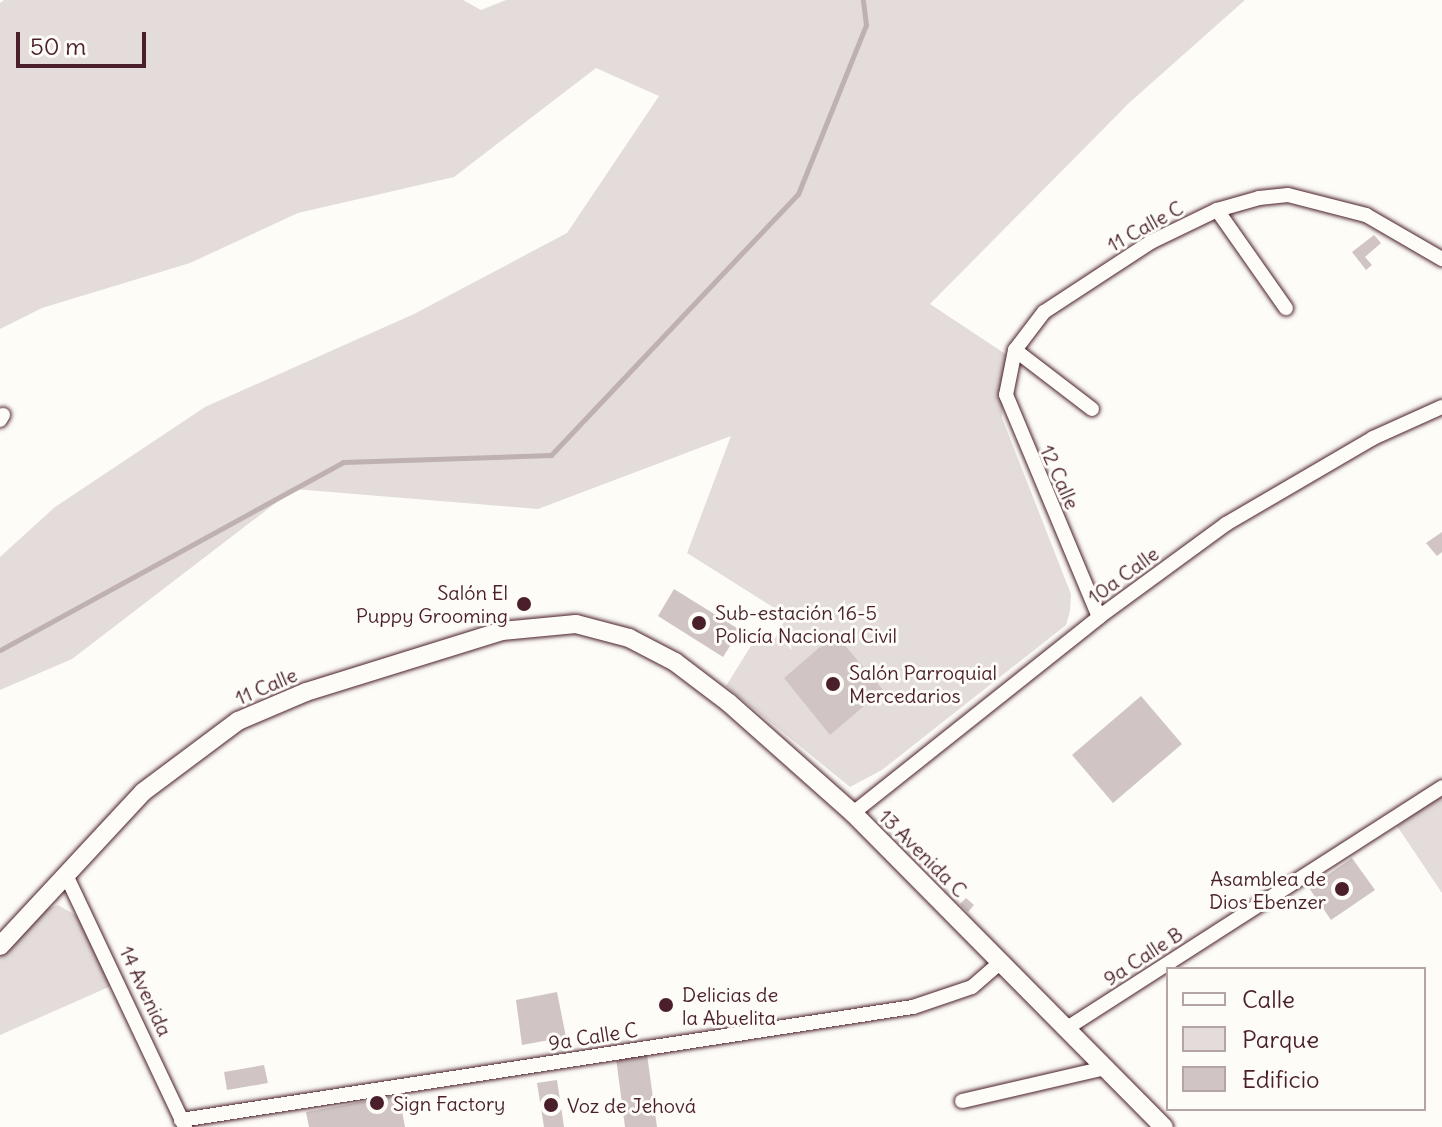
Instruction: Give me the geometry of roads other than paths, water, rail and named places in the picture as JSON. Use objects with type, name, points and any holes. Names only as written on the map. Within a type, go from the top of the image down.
[{"type":"street","name":"11 Calle C","points":[[1015,350],[1044,312],[1151,242],[1217,210],[1288,195],[1323,201],[1366,215],[1442,259]]},
{"type":"street","points":[[1217,210],[1286,308]]},
{"type":"street","points":[[1015,350],[1092,409]]},
{"type":"street","name":"12 Calle","points":[[1015,350],[1006,395],[1010,414],[1099,617]]},
{"type":"street","name":"10a Calle","points":[[853,813],[1099,617],[1226,524],[1373,438],[1442,407]]},
{"type":"street","name":"11 Calle","points":[[0,946],[143,792],[238,721],[306,692],[502,631],[576,624],[629,638]]},
{"type":"street","name":"13 Avenida C","points":[[629,638],[675,662],[729,703],[853,813],[1164,1127]]},
{"type":"street","name":"9a Calle B","points":[[1067,1028],[1442,787]]},
{"type":"street","name":"14 Avenida","points":[[66,875],[183,1124]]},
{"type":"street","name":"9a Calle C","points":[[183,1124],[913,1007],[972,987],[1000,963]]},
{"type":"street","points":[[962,1101],[1105,1068]]},
{"type":"waterway","points":[[0,650],[343,462],[551,455],[798,194],[866,25],[863,0]]},
{"type":"place","name":"Salón El Puppy Grooming","points":[[524,604]]},
{"type":"place","name":"Sub-estación 16-5 Policía Nacional Civil","points":[[699,623]]},
{"type":"place","name":"Salón Parroquial Mercedarios","points":[[833,684]]},
{"type":"place","name":"Asamblea de Dios Ebenzer","points":[[1342,889]]},
{"type":"place","name":"Delicias de la Abuelita","points":[[666,1005]]},
{"type":"place","name":"Sign Factory","points":[[377,1103]]},
{"type":"place","name":"Voz de Jehová","points":[[551,1105]]}]
